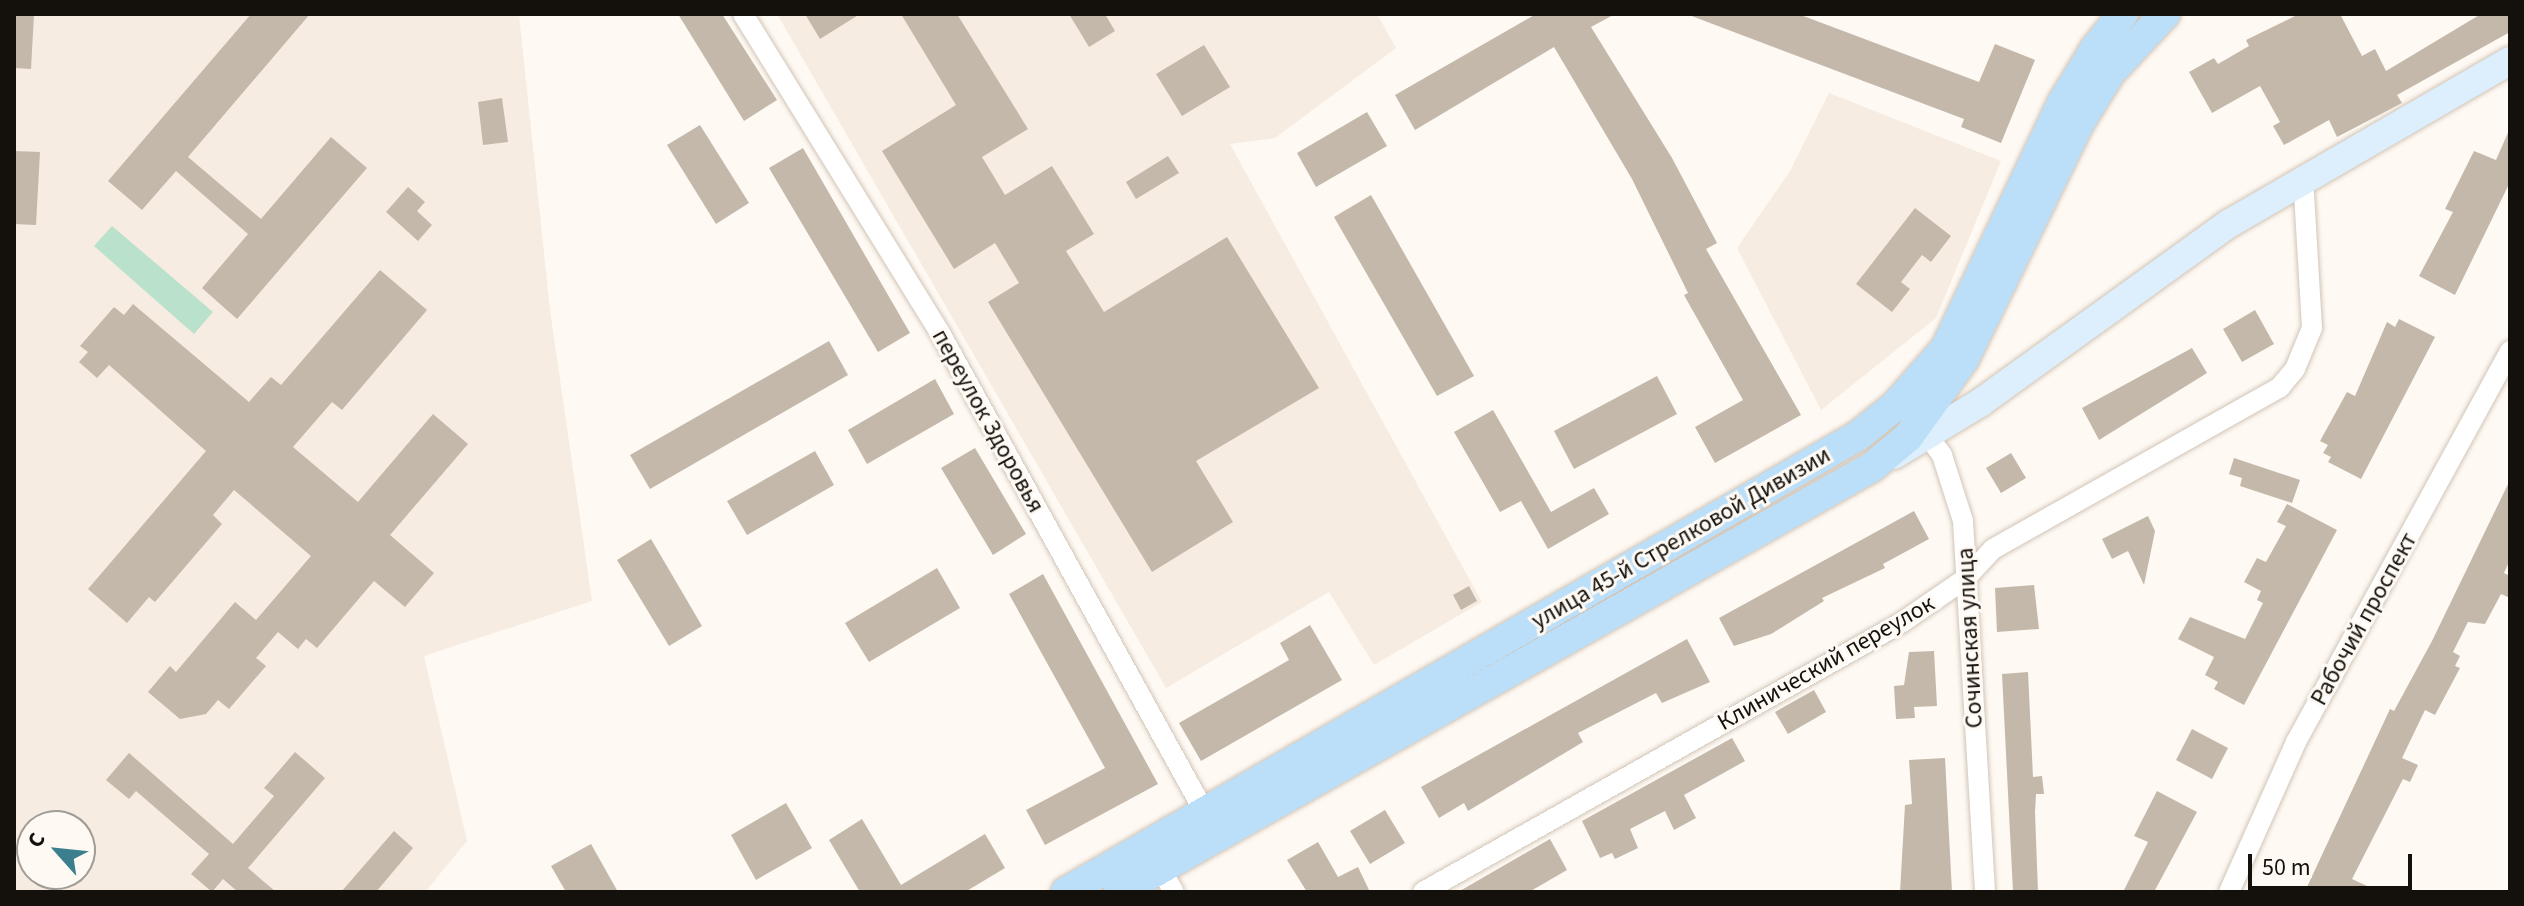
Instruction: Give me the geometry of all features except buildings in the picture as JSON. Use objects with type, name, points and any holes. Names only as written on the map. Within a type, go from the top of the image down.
[{"type":"main road","name":"улица 45-й Стрелковой Дивизии","points":[[1916,421],[1946,348],[2063,102],[2123,14]]},
{"type":"main road","name":"улица 45-й Стрелковой Дивизии","points":[[1066,892],[1211,825],[1872,467],[1916,421],[1991,310],[2078,125],[2110,73],[2165,14]]},
{"type":"main road","points":[[1916,421],[2303,178],[2510,61]]},
{"type":"main road","name":"улица 45-й Стрелковой Дивизии","points":[[1119,892],[1167,880],[1211,825],[1859,435],[1916,421]]},
{"type":"street","name":"переулок Здоровья","points":[[743,14],[940,333],[1211,825]]},
{"type":"street","name":"Клинический переулок","points":[[1423,892],[1901,623],[1965,579],[1993,549],[2280,387],[2295,369],[2312,328],[2303,178]]},
{"type":"street","name":"Рабочий проспект","points":[[2229,892],[2296,742],[2510,351]]},
{"type":"street","name":"Сочинская улица","points":[[1916,421],[1942,455],[1956,495],[1965,579],[1985,892]]},
{"type":"shaded area","points":[[14,14],[519,14],[550,310],[592,601],[424,656],[467,841],[425,892],[14,892]]},
{"type":"shaded area","points":[[777,14],[1377,14],[1396,48],[1275,138],[1230,144],[1482,602],[1374,665],[1329,592],[1166,688]]},
{"type":"shaded area","points":[[1829,93],[2001,161],[1936,318],[1821,410],[1737,248],[1790,171]]},
{"type":"green space","points":[[112,226],[213,312],[194,334],[94,246]]}]
